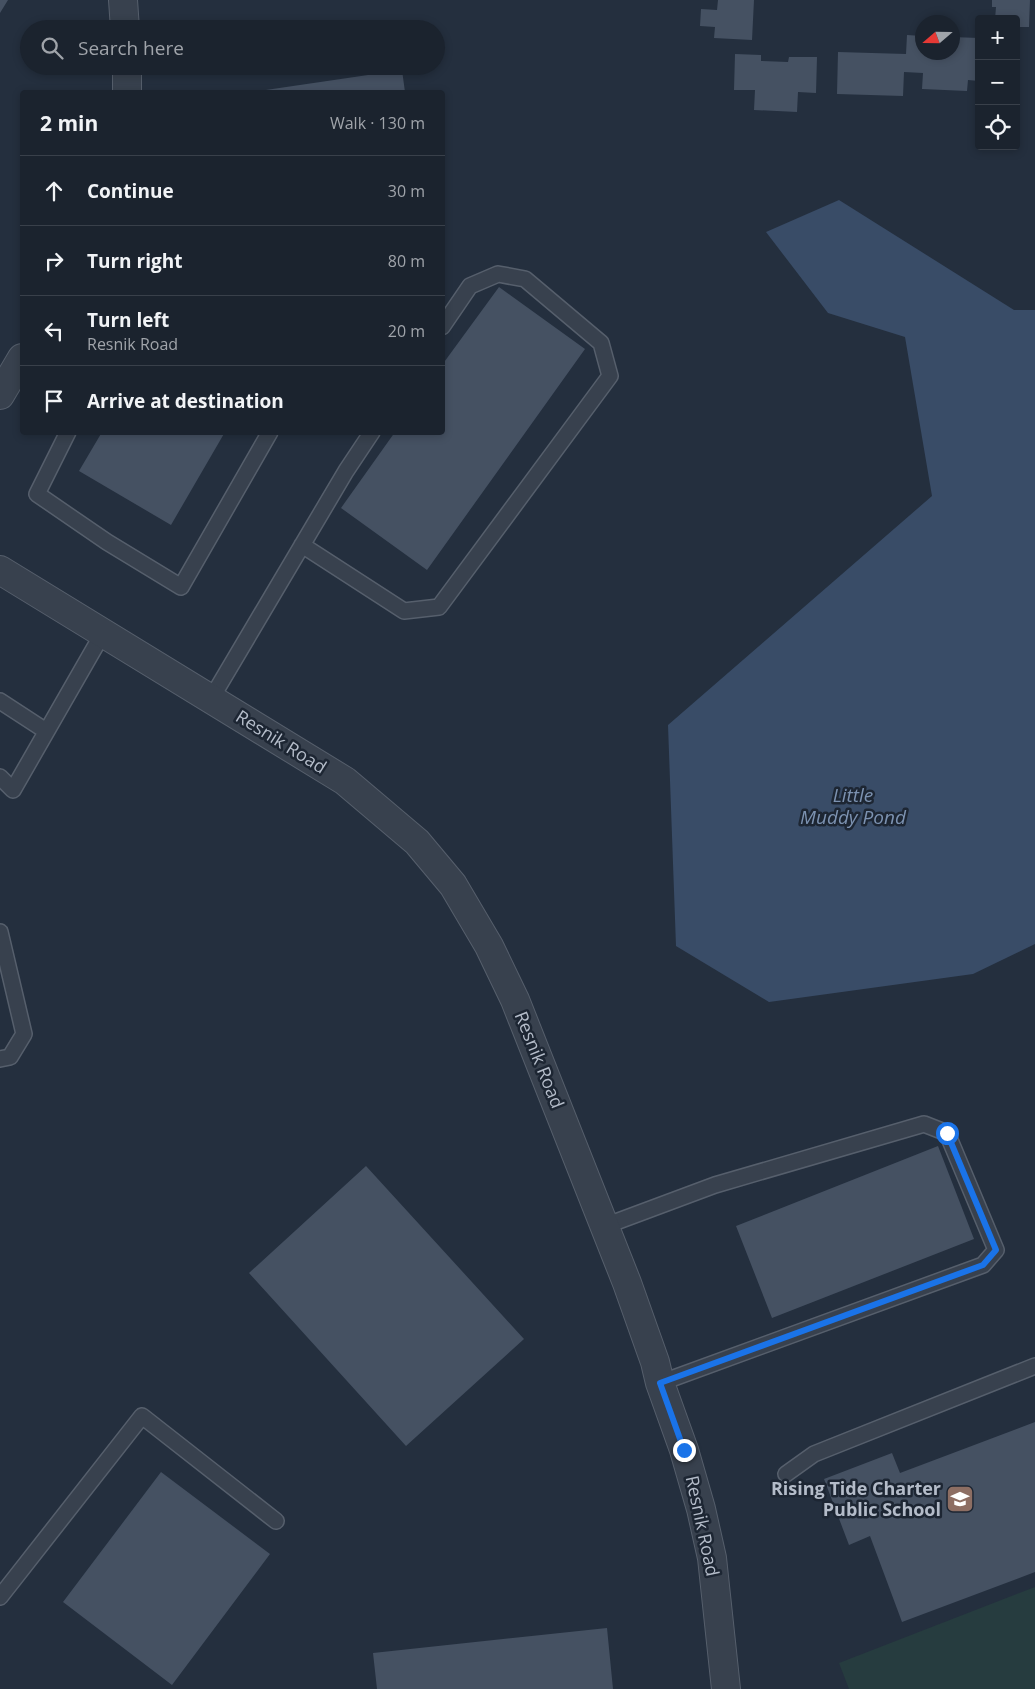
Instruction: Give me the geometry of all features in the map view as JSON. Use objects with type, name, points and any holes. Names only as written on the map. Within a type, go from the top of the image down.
[{"type":"street","points":[[123,0],[124,20]]},
{"type":"street","points":[[127,75],[127,90]]},
{"type":"street","points":[[0,395],[20,361]]},
{"type":"street","name":"Resnik Road","points":[[0,570],[345,781],[417,842],[453,885],[489,946],[515,1000],[627,1283],[684,1450],[712,1558],[726,1689]]},
{"type":"lane","points":[[302,545],[404,611],[439,607],[610,376],[601,343],[525,279],[498,274],[470,286],[445,324]]},
{"type":"lane","points":[[66,435],[37,494],[107,542],[181,586],[268,435]]},
{"type":"lane","points":[[211,699],[346,471],[370,435]]},
{"type":"lane","points":[[0,777],[13,790],[102,633]]},
{"type":"lane","points":[[0,701],[46,731]]},
{"type":"lane","points":[[0,932],[24,1034],[10,1057],[0,1059]]},
{"type":"lane","points":[[605,1226],[715,1185],[924,1124],[947,1133],[996,1250],[983,1265],[660,1383]]},
{"type":"lane","points":[[786,1474],[814,1454],[1035,1366]]},
{"type":"lane","points":[[0,1597],[142,1416],[276,1520]]},
{"type":"green space","points":[[1035,1587],[1035,1689],[849,1689],[839,1663]]},
{"type":"water","name":"Little Muddy Pond","points":[[839,200],[1014,310],[1035,310],[1035,944],[973,974],[769,1002],[676,946],[668,725],[932,496],[905,337],[828,313],[766,232]]},
{"type":"building","points":[[0,0],[8,0],[0,13]]},
{"type":"building","points":[[718,0],[754,0],[752,40],[714,38],[715,27],[700,26],[701,9],[717,10]]},
{"type":"building","points":[[992,0],[1030,0],[1029,27],[1020,27],[1020,15],[995,15],[996,7],[992,7]]},
{"type":"building","points":[[907,35],[915,36],[915,60],[960,60],[960,37],[975,38],[975,81],[968,80],[967,91],[922,89],[923,73],[904,72],[903,96],[837,94],[838,52],[906,54]]},
{"type":"building","points":[[735,54],[761,55],[761,61],[788,62],[789,57],[817,57],[816,93],[798,92],[797,112],[754,110],[755,90],[734,90]]},
{"type":"building","points":[[368,75],[403,75],[405,90],[266,90]]},
{"type":"building","points":[[499,287],[585,349],[427,570],[341,508],[393,435],[445,435],[445,361]]},
{"type":"building","points":[[100,435],[223,435],[171,525],[79,471]]},
{"type":"building","points":[[938,1146],[974,1239],[772,1318],[736,1226]]},
{"type":"building","points":[[366,1166],[524,1339],[406,1446],[249,1273]]},
{"type":"building","points":[[1035,1422],[1035,1572],[902,1622],[870,1536],[849,1545],[824,1479],[892,1453],[900,1473]]},
{"type":"building","points":[[161,1472],[270,1554],[172,1685],[63,1602]]},
{"type":"building","points":[[607,1628],[613,1689],[377,1689],[373,1653]]},
{"type":"place","name":"Rising Tide Charter Public School","points":[[960,1499]]},
{"type":"route","points":[[684,1450],[660,1383],[983,1265],[996,1250],[947,1133]]}]
